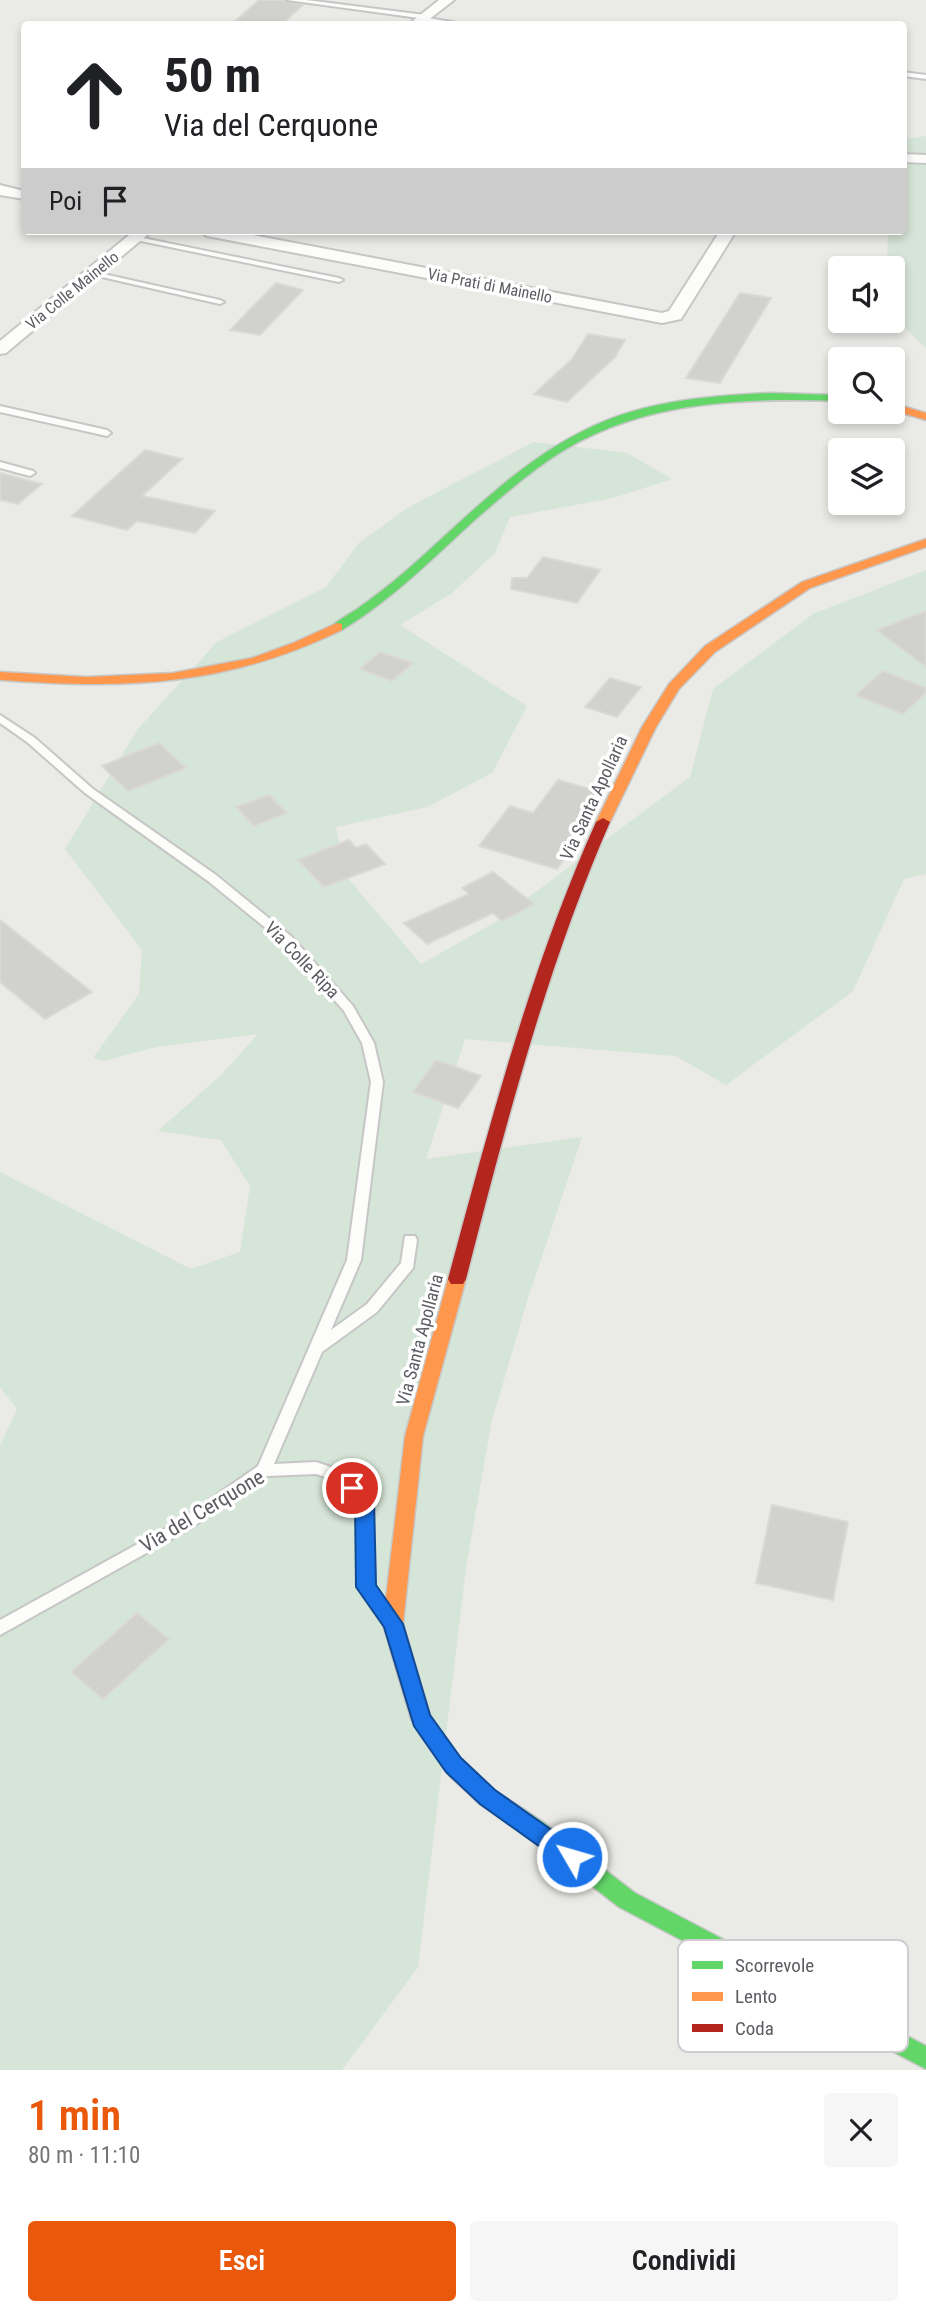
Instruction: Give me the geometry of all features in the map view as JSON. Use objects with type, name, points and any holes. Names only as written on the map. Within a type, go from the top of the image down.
[{"type":"street","points":[[420,20],[446,0]]},
{"type":"street","points":[[907,158],[926,159]]},
{"type":"street","points":[[0,190],[21,194]]},
{"type":"street","name":"Via Colle Mainello","points":[[0,349],[139,235]]},
{"type":"street","name":"Via Prati di Mainello","points":[[228,235],[662,318],[675,314],[725,235]]},
{"type":"street","points":[[0,676],[130,679],[217,671],[264,660],[324,635],[356,616],[530,471],[563,446],[599,429],[672,407],[718,400],[785,395],[828,397]]},
{"type":"street","points":[[905,410],[926,417]]},
{"type":"street","name":"Via Santa Apollaria","points":[[703,1940],[627,1900],[535,1829],[488,1797],[453,1765],[421,1719],[393,1624],[414,1436],[519,1050],[583,865],[649,727],[674,687],[710,649],[748,621],[806,585],[926,543]]},
{"type":"street","name":"Via Santa Apollaria","points":[[908,2048],[926,2058]]},
{"type":"lane","points":[[290,0],[420,20]]},
{"type":"lane","points":[[440,0],[446,0]]},
{"type":"lane","points":[[907,75],[926,77]]},
{"type":"lane","points":[[144,235],[339,280]]},
{"type":"lane","points":[[93,273],[220,302]]},
{"type":"lane","points":[[0,409],[107,433]]},
{"type":"lane","points":[[0,465],[30,472]]},
{"type":"lane","name":"Via Colle Ripa","points":[[0,718],[31,740],[89,791],[212,878],[288,940],[349,1009],[368,1043],[377,1082],[354,1260],[264,1470]]},
{"type":"lane","points":[[314,1349],[372,1308],[408,1264],[411,1240]]},
{"type":"lane","name":"Via del Cerquone","points":[[0,1628],[186,1524],[264,1470],[316,1468],[340,1476],[365,1500],[366,1587],[393,1624]]},
{"type":"green space","points":[[926,136],[926,348],[905,328],[905,256],[887,256],[888,235],[907,235],[907,139]]},
{"type":"green space","points":[[534,442],[627,453],[672,479],[613,498],[510,517],[495,553],[452,593],[400,625],[527,706],[492,773],[427,807],[336,827],[345,875],[421,964],[494,923],[690,777],[713,689],[813,614],[926,570],[926,874],[904,879],[853,991],[726,1085],[676,1056],[465,1039],[426,1159],[582,1137],[528,1298],[491,1424],[466,1568],[418,1967],[342,2070],[0,2070],[0,1446],[17,1409],[0,1387],[0,1172],[191,1269],[240,1252],[250,1186],[221,1140],[158,1131],[221,1075],[258,1034],[156,1047],[103,1061],[93,1058],[139,994],[142,950],[65,849],[138,729],[217,642],[326,587],[359,543],[409,507]]},
{"type":"building","points":[[259,0],[284,0],[303,5],[285,21],[235,21]]},
{"type":"building","points":[[276,283],[303,290],[260,335],[230,330]]},
{"type":"building","points":[[740,293],[771,298],[720,383],[686,378]]},
{"type":"building","points":[[588,334],[625,340],[615,357],[567,402],[534,394],[572,359]]},
{"type":"building","points":[[145,450],[182,459],[142,496],[215,511],[195,533],[137,521],[127,530],[72,516]]},
{"type":"building","points":[[0,473],[42,484],[18,504],[0,500]]},
{"type":"building","points":[[543,557],[600,570],[577,603],[511,589],[512,578],[527,578]]},
{"type":"building","points":[[926,611],[926,667],[877,630]]},
{"type":"building","points":[[380,652],[413,663],[392,681],[360,669]]},
{"type":"building","points":[[883,671],[926,688],[926,693],[903,714],[856,695]]},
{"type":"building","points":[[610,678],[641,687],[617,717],[585,707]]},
{"type":"building","points":[[159,743],[186,768],[128,791],[102,766]]},
{"type":"building","points":[[558,780],[600,792],[583,816],[588,818],[575,844],[557,869],[479,846],[510,806],[533,813]]},
{"type":"building","points":[[269,795],[287,813],[254,826],[236,807]]},
{"type":"building","points":[[349,840],[356,848],[366,844],[385,864],[324,887],[298,860]]},
{"type":"building","points":[[493,872],[534,904],[502,921],[493,913],[427,944],[404,923],[469,894],[462,888]]},
{"type":"building","points":[[0,920],[92,992],[45,1019],[0,982]]},
{"type":"building","points":[[436,1060],[481,1076],[458,1108],[413,1092]]},
{"type":"building","points":[[772,1505],[848,1522],[833,1600],[756,1583]]},
{"type":"building","points":[[137,1613],[169,1639],[103,1699],[71,1672]]},
{"type":"traffic: fast","points":[[337,627],[391,590],[527,471],[561,447],[592,430],[626,417],[696,402],[732,398],[828,398]]},
{"type":"traffic: fast","points":[[456,1768],[487,1797],[535,1829],[627,1900],[703,1940]]},
{"type":"traffic: fast","points":[[908,2048],[926,2058]]},
{"type":"traffic: slow","points":[[905,410],[926,417]]},
{"type":"traffic: slow","points":[[603,822],[649,727],[674,687],[710,649],[806,585],[926,543]]},
{"type":"traffic: slow","points":[[0,676],[87,681],[173,677],[215,671],[256,661],[337,627]]},
{"type":"traffic: slow","points":[[456,1768],[421,1719],[393,1624],[414,1436],[457,1279]]},
{"type":"traffic: jam","points":[[457,1279],[503,1105],[538,990],[557,933],[603,822]]},
{"type":"route","points":[[352,1488],[365,1500],[366,1587],[393,1624],[421,1719],[453,1765],[488,1797],[572,1857]]}]
